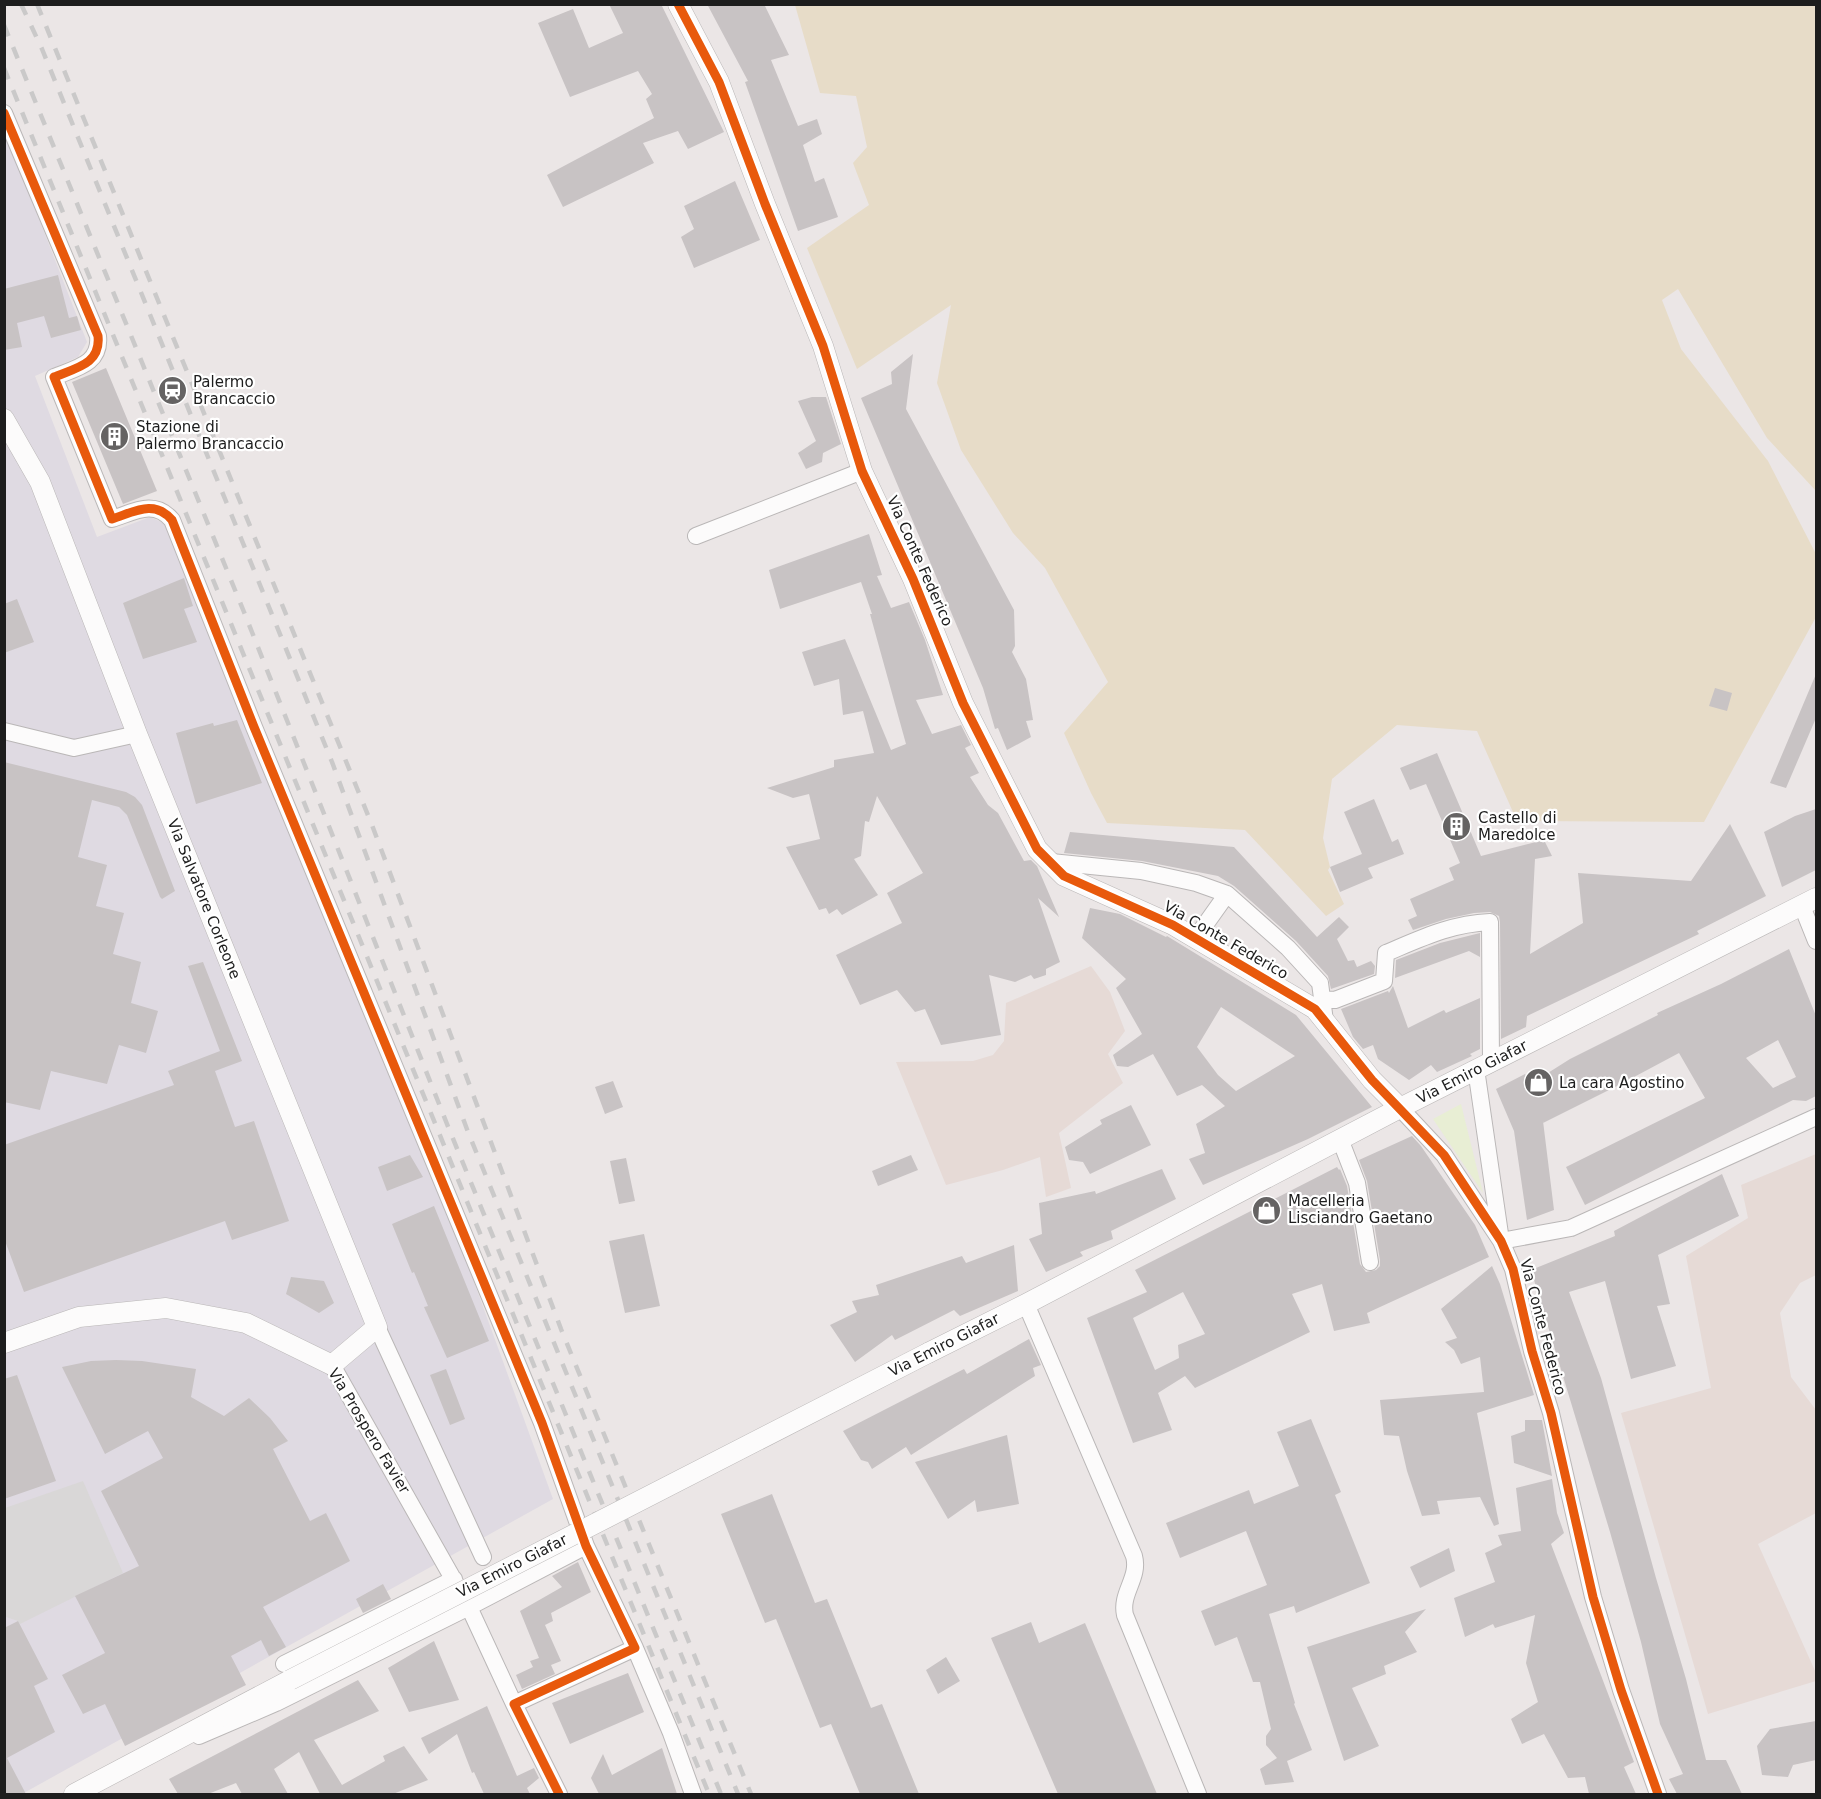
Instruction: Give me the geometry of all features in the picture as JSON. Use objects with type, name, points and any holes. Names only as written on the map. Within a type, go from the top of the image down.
[{"type":"street","name":"Via Conte Federico","points":[[678,4],[719,82],[765,204],[823,346],[862,471],[913,579],[963,703],[1037,849],[1064,876],[1173,925],[1315,1009],[1372,1080],[1444,1155],[1501,1241],[1513,1269],[1532,1351],[1551,1413],[1593,1598],[1621,1689],[1658,1794]]},
{"type":"street","points":[[4,113],[98,336],[98,350],[88,363],[54,377],[112,519],[147,507],[162,511],[172,520],[254,727],[542,1423],[586,1546],[635,1648],[671,1733],[693,1794]]},
{"type":"street","name":"Via Salvatore Corleone","points":[[4,419],[40,482],[137,734],[377,1327]]},
{"type":"street","points":[[696,536],[862,471]]},
{"type":"street","points":[[4,730],[74,748],[137,734]]},
{"type":"street","points":[[1051,862],[1141,871],[1196,883],[1227,894],[1288,948],[1320,983],[1325,1021]]},
{"type":"street","points":[[1195,939],[1227,894]]},
{"type":"street","points":[[1809,902],[1816,941]]},
{"type":"street","name":"Via Emiro Giafar","points":[[74,1794],[148,1756],[287,1672],[1026,1304],[1400,1108],[1809,902]]},
{"type":"street","points":[[1322,999],[1335,1000],[1384,981],[1386,953],[1455,926],[1490,922],[1484,1066],[1501,1241],[1571,1228],[1816,1117]]},
{"type":"street","points":[[1340,1139],[1357,1184],[1370,1262]]},
{"type":"street","points":[[1026,1304],[1134,1556],[1136,1569],[1125,1600],[1125,1615],[1198,1794]]},
{"type":"street","name":"Via Prospero Favier","points":[[4,1343],[79,1317],[165,1308],[246,1323],[332,1365],[454,1578],[513,1704],[559,1794]]},
{"type":"street","points":[[332,1365],[377,1327],[483,1557]]},
{"type":"street","points":[[148,1756],[237,1722],[586,1546]]},
{"type":"street","points":[[287,1672],[454,1578]]},
{"type":"street","points":[[513,1704],[635,1648]]},
{"type":"shaded area","points":[[795,5],[1816,5],[1816,491],[1767,438],[1678,289],[1662,300],[1681,349],[1768,461],[1816,554],[1816,617],[1704,822],[1517,821],[1477,731],[1397,725],[1332,779],[1323,838],[1330,867],[1328,870],[1344,904],[1326,916],[1245,830],[1107,823],[1064,733],[1108,682],[1045,568],[1013,533],[961,450],[937,383],[951,305],[857,369],[807,248],[869,205],[853,163],[867,147],[856,96],[820,93]]},
{"type":"shaded area","points":[[4,124],[87,342],[78,357],[35,376],[97,537],[150,517],[166,524],[454,1227],[553,1499],[22,1794],[4,1794]]},
{"type":"shaded area","points":[[1091,966],[1110,992],[1125,1031],[1108,1054],[1123,1083],[1059,1133],[1071,1188],[1046,1197],[1040,1157],[1003,1170],[946,1185],[896,1062],[973,1061],[993,1055],[1004,1041],[1006,1003]]},
{"type":"shaded area","points":[[1816,1154],[1816,1275],[1800,1283],[1780,1313],[1791,1377],[1816,1410],[1816,1513],[1758,1544],[1816,1673],[1816,1681],[1708,1714],[1621,1413],[1711,1388],[1686,1256],[1748,1218],[1741,1185]]},
{"type":"shaded area","points":[[83,1481],[123,1573],[20,1624],[6,1617],[5,1508]]},
{"type":"green space","points":[[1461,1104],[1483,1193],[1433,1119]]},
{"type":"building","points":[[609,4],[661,4],[724,132],[688,149],[678,131],[643,143],[654,163],[563,207],[547,175],[654,118],[646,99],[652,94],[638,71],[570,97],[538,23],[573,9],[589,48],[623,33]]},
{"type":"building","points":[[707,4],[764,4],[789,55],[771,60],[798,126],[817,119],[822,134],[803,145],[815,182],[824,178],[838,217],[798,231],[745,82],[748,81]]},
{"type":"building","points":[[735,181],[760,240],[694,268],[681,237],[694,229],[684,206]]},
{"type":"building","points":[[58,275],[69,318],[77,316],[81,330],[51,338],[44,316],[17,323],[22,347],[4,350],[4,289]]},
{"type":"building","points":[[913,354],[906,409],[1014,610],[1015,646],[1012,652],[1026,679],[1033,720],[1026,721],[1031,737],[1007,750],[998,728],[995,729],[983,688],[861,398],[892,384],[891,372]]},
{"type":"building","name":"Stazione di Palermo Brancaccio","points":[[106,368],[157,491],[123,504],[72,382]]},
{"type":"building","points":[[812,397],[826,397],[841,444],[823,453],[822,462],[806,469],[798,453],[816,441],[798,401]]},
{"type":"building","points":[[869,534],[882,575],[877,576],[891,608],[909,602],[925,640],[943,695],[916,700],[932,734],[961,725],[971,745],[965,748],[979,773],[970,777],[988,805],[998,813],[1024,861],[1031,860],[1037,866],[1059,917],[1038,898],[1060,962],[1046,969],[1046,975],[1034,979],[1031,975],[1015,982],[989,975],[1001,1035],[941,1045],[925,1009],[915,1012],[897,990],[860,1005],[836,955],[902,923],[887,893],[923,873],[877,796],[869,822],[865,821],[861,856],[854,859],[878,895],[842,915],[837,909],[829,914],[826,908],[819,910],[786,847],[820,839],[809,794],[793,798],[767,788],[834,767],[834,760],[874,753],[863,711],[843,715],[839,679],[814,686],[802,652],[845,639],[891,750],[906,744],[870,614],[872,614],[861,582],[780,609],[769,570]]},
{"type":"building","points":[[184,578],[193,606],[184,609],[197,642],[143,659],[123,603]]},
{"type":"building","points":[[17,599],[34,642],[4,653],[4,604]]},
{"type":"building","points":[[1816,674],[1816,718],[1786,788],[1770,783]]},
{"type":"building","points":[[1715,688],[1732,693],[1727,711],[1709,706]]},
{"type":"building","points":[[237,720],[262,783],[196,804],[176,733],[213,723],[214,726]]},
{"type":"building","points":[[1437,753],[1481,856],[1544,840],[1552,856],[1535,859],[1530,954],[1583,923],[1578,873],[1691,881],[1730,824],[1766,896],[1697,931],[1699,934],[1527,1016],[1526,1027],[1501,1039],[1499,916],[1490,912],[1474,913],[1413,930],[1408,920],[1417,916],[1410,899],[1454,880],[1449,868],[1460,863],[1426,784],[1410,790],[1400,768]]},
{"type":"building","points":[[4,762],[126,792],[135,797],[142,805],[175,891],[162,899],[160,897],[127,815],[119,807],[92,800],[78,857],[107,865],[96,906],[124,913],[113,954],[141,962],[131,1003],[158,1011],[146,1053],[119,1045],[107,1084],[51,1071],[40,1110],[4,1102]]},
{"type":"building","points":[[1374,799],[1392,842],[1398,839],[1404,854],[1368,868],[1373,878],[1340,892],[1330,867],[1362,854],[1344,812]]},
{"type":"building","points":[[1816,809],[1816,870],[1782,887],[1764,832],[1795,816]]},
{"type":"building","points":[[1070,832],[1234,847],[1317,937],[1339,917],[1349,927],[1337,939],[1348,961],[1354,960],[1357,967],[1371,961],[1375,966],[1374,974],[1331,989],[1328,976],[1296,941],[1234,886],[1218,876],[1142,861],[1064,853]]},
{"type":"building","points":[[1090,908],[1120,914],[1167,936],[1296,1015],[1372,1107],[1308,1139],[1203,1185],[1189,1159],[1205,1153],[1196,1124],[1225,1106],[1202,1085],[1177,1096],[1153,1054],[1128,1067],[1117,1066],[1113,1055],[1142,1034],[1116,988],[1126,979],[1082,938]],"holes":[[[1221,1007],[1295,1056],[1236,1091],[1218,1075],[1197,1047]]]},
{"type":"building","points":[[1480,933],[1480,957],[1469,951],[1395,978],[1396,960],[1440,943]]},
{"type":"building","points":[[1789,949],[1816,1016],[1816,1096],[1806,1101],[1793,1100],[1585,1205],[1566,1167],[1705,1098],[1679,1053],[1543,1123],[1554,1210],[1527,1220],[1514,1131],[1496,1089],[1525,1074],[1532,1083],[1570,1059],[1658,1015],[1657,1013],[1721,984]],"holes":[[[1778,1040],[1796,1077],[1773,1088],[1746,1058]]]},
{"type":"building","points":[[203,962],[242,1061],[215,1071],[235,1127],[254,1121],[289,1221],[232,1240],[225,1221],[24,1292],[4,1238],[4,1145],[174,1085],[168,1071],[220,1051],[188,966]]},
{"type":"building","points":[[1393,986],[1408,1028],[1444,1010],[1446,1013],[1480,998],[1480,1049],[1470,1054],[1472,1056],[1437,1072],[1431,1065],[1409,1080],[1378,1059],[1373,1045],[1363,1049],[1353,1037],[1341,1009],[1388,991],[1389,993]]},
{"type":"building","points":[[613,1081],[623,1107],[605,1114],[595,1087]]},
{"type":"building","points":[[1131,1105],[1151,1145],[1090,1174],[1083,1162],[1069,1160],[1065,1147],[1102,1124],[1100,1120]]},
{"type":"building","points":[[1412,1136],[1475,1225],[1489,1257],[1367,1313],[1370,1323],[1334,1331],[1322,1284],[1292,1294],[1310,1332],[1195,1388],[1185,1376],[1158,1393],[1172,1430],[1133,1443],[1087,1318],[1147,1292],[1135,1270],[1337,1167],[1347,1186],[1360,1264],[1366,1272],[1376,1270],[1380,1266],[1380,1260],[1367,1181],[1359,1160]],"holes":[[[1183,1292],[1205,1334],[1178,1345],[1179,1358],[1155,1370],[1133,1318]]]},
{"type":"building","points":[[410,1155],[423,1177],[387,1191],[378,1167]]},
{"type":"building","points":[[911,1155],[918,1170],[878,1186],[872,1171]]},
{"type":"building","points":[[626,1158],[635,1201],[619,1204],[610,1161]]},
{"type":"building","points":[[1162,1169],[1176,1199],[1111,1231],[1113,1239],[1080,1252],[1083,1256],[1046,1272],[1029,1239],[1042,1234],[1039,1203],[1095,1191],[1096,1194]]},
{"type":"building","points":[[1722,1174],[1739,1216],[1658,1255],[1670,1304],[1657,1306],[1676,1366],[1631,1379],[1605,1281],[1569,1292],[1601,1378],[1686,1679],[1706,1760],[1726,1760],[1742,1794],[1677,1794],[1669,1779],[1683,1774],[1660,1724],[1641,1642],[1610,1532],[1531,1270],[1615,1236],[1614,1231]]},
{"type":"building","points":[[434,1206],[489,1341],[447,1358],[424,1307],[428,1306],[392,1224]]},
{"type":"building","points":[[644,1234],[660,1306],[625,1313],[609,1241]]},
{"type":"building","points":[[1014,1245],[1018,1291],[960,1316],[954,1310],[895,1340],[892,1335],[855,1362],[830,1325],[857,1312],[852,1301],[879,1295],[876,1285],[962,1256],[966,1263]]},
{"type":"building","points":[[1492,1266],[1500,1284],[1534,1395],[1477,1413],[1499,1524],[1494,1526],[1480,1497],[1437,1501],[1440,1514],[1422,1516],[1407,1471],[1399,1436],[1384,1435],[1380,1400],[1484,1392],[1480,1357],[1461,1364],[1454,1350],[1445,1342],[1457,1338],[1441,1309]]},
{"type":"building","points":[[291,1277],[324,1281],[334,1303],[319,1313],[286,1294]]},
{"type":"building","points":[[1029,1339],[1041,1365],[1033,1368],[1035,1376],[911,1455],[906,1447],[872,1469],[868,1462],[861,1460],[843,1431],[964,1369],[967,1374]]},
{"type":"building","points":[[91,1361],[142,1361],[196,1369],[191,1397],[224,1416],[249,1398],[270,1418],[288,1441],[273,1449],[310,1521],[326,1513],[350,1561],[263,1607],[286,1647],[269,1656],[261,1640],[231,1656],[246,1685],[125,1746],[105,1704],[83,1714],[62,1675],[105,1653],[75,1596],[139,1566],[101,1491],[163,1458],[148,1431],[105,1454],[62,1367]]},
{"type":"building","points":[[446,1369],[465,1419],[450,1425],[430,1375]]},
{"type":"building","points":[[17,1375],[56,1481],[4,1499],[4,1379]]},
{"type":"building","points":[[1311,1419],[1341,1492],[1335,1495],[1370,1583],[1296,1613],[1294,1606],[1269,1614],[1294,1704],[1312,1750],[1287,1761],[1294,1782],[1265,1785],[1260,1769],[1277,1758],[1266,1745],[1266,1736],[1271,1729],[1260,1682],[1253,1682],[1237,1637],[1215,1646],[1201,1611],[1267,1585],[1246,1531],[1180,1558],[1166,1523],[1249,1490],[1254,1504],[1299,1486],[1277,1432]]},
{"type":"building","points":[[1525,1420],[1542,1420],[1552,1476],[1514,1463],[1511,1436],[1525,1431]]},
{"type":"building","points":[[1007,1435],[1019,1504],[977,1512],[975,1500],[948,1519],[915,1462]]},
{"type":"building","points":[[1552,1479],[1557,1513],[1564,1533],[1551,1544],[1634,1762],[1624,1767],[1636,1794],[1589,1794],[1585,1777],[1568,1778],[1544,1734],[1522,1744],[1511,1719],[1538,1702],[1526,1663],[1535,1615],[1495,1628],[1493,1624],[1465,1637],[1454,1598],[1495,1582],[1485,1553],[1502,1545],[1498,1535],[1521,1531],[1516,1488]]},
{"type":"building","points":[[772,1494],[815,1603],[827,1599],[871,1708],[882,1704],[919,1794],[860,1794],[831,1724],[820,1728],[776,1619],[765,1623],[721,1514]]},
{"type":"building","points":[[1449,1548],[1455,1571],[1420,1588],[1410,1567]]},
{"type":"building","points":[[578,1562],[591,1592],[551,1613],[553,1621],[545,1625],[561,1661],[551,1665],[555,1674],[522,1689],[516,1675],[533,1667],[530,1661],[539,1658],[520,1611],[562,1587],[552,1576]]},
{"type":"building","points":[[383,1584],[391,1599],[363,1613],[356,1599]]},
{"type":"building","points":[[1426,1609],[1405,1632],[1417,1652],[1384,1666],[1386,1674],[1352,1688],[1379,1746],[1344,1761],[1307,1647]]},
{"type":"building","points":[[18,1621],[48,1679],[34,1686],[55,1732],[7,1758],[26,1794],[4,1794],[4,1628]]},
{"type":"building","points":[[1031,1622],[1039,1643],[1085,1623],[1157,1794],[1058,1794],[991,1638]]},
{"type":"building","points":[[434,1641],[459,1700],[409,1712],[388,1668]]},
{"type":"building","points":[[946,1657],[960,1681],[938,1694],[926,1670]]},
{"type":"building","points":[[628,1673],[644,1712],[570,1744],[552,1703]]},
{"type":"building","points":[[358,1680],[379,1711],[314,1740],[342,1785],[385,1761],[383,1756],[404,1746],[428,1780],[393,1794],[320,1794],[299,1752],[274,1769],[288,1794],[242,1794],[236,1783],[208,1794],[178,1794],[169,1779]]},
{"type":"building","points":[[487,1706],[517,1776],[534,1768],[539,1778],[527,1788],[530,1794],[484,1794],[474,1772],[472,1773],[457,1734],[429,1754],[421,1738]]},
{"type":"building","points":[[1816,1721],[1816,1760],[1793,1765],[1788,1777],[1762,1775],[1757,1746],[1770,1729]]},
{"type":"building","points":[[662,1748],[677,1794],[599,1794],[591,1778],[603,1754],[612,1775]]},
{"type":"railway","points":[[21,4],[42,49],[332,762],[468,1132],[738,1794]]},
{"type":"railway","points":[[37,4],[372,825],[561,1329],[751,1794]]},
{"type":"railway","points":[[4,25],[244,612],[447,1124],[721,1794]]},
{"type":"railway","points":[[4,68],[709,1794]]},
{"type":"cycle path","points":[[678,4],[719,82],[765,204],[823,346],[862,471],[913,579],[963,703],[1037,849],[1064,876],[1173,925],[1315,1009],[1372,1080],[1444,1155],[1501,1241],[1513,1269],[1532,1351],[1551,1413],[1593,1597],[1621,1690],[1658,1794]]},
{"type":"cycle path","points":[[4,113],[98,336],[98,345],[91,359],[85,364],[54,377],[112,519],[151,509],[158,510],[172,520],[254,727],[542,1423],[586,1546],[635,1648],[514,1704],[559,1794]]},
{"type":"place","name":"Palermo Brancaccio","points":[[172,391]]},
{"type":"place","name":"Stazione di Palermo Brancaccio","points":[[115,436]]},
{"type":"place","name":"Castello di Maredolce","points":[[1457,827]]},
{"type":"place","name":"La cara Agostino","points":[[1538,1083]]},
{"type":"place","name":"Macelleria Lisciandro Gaetano","points":[[1267,1210]]}]
